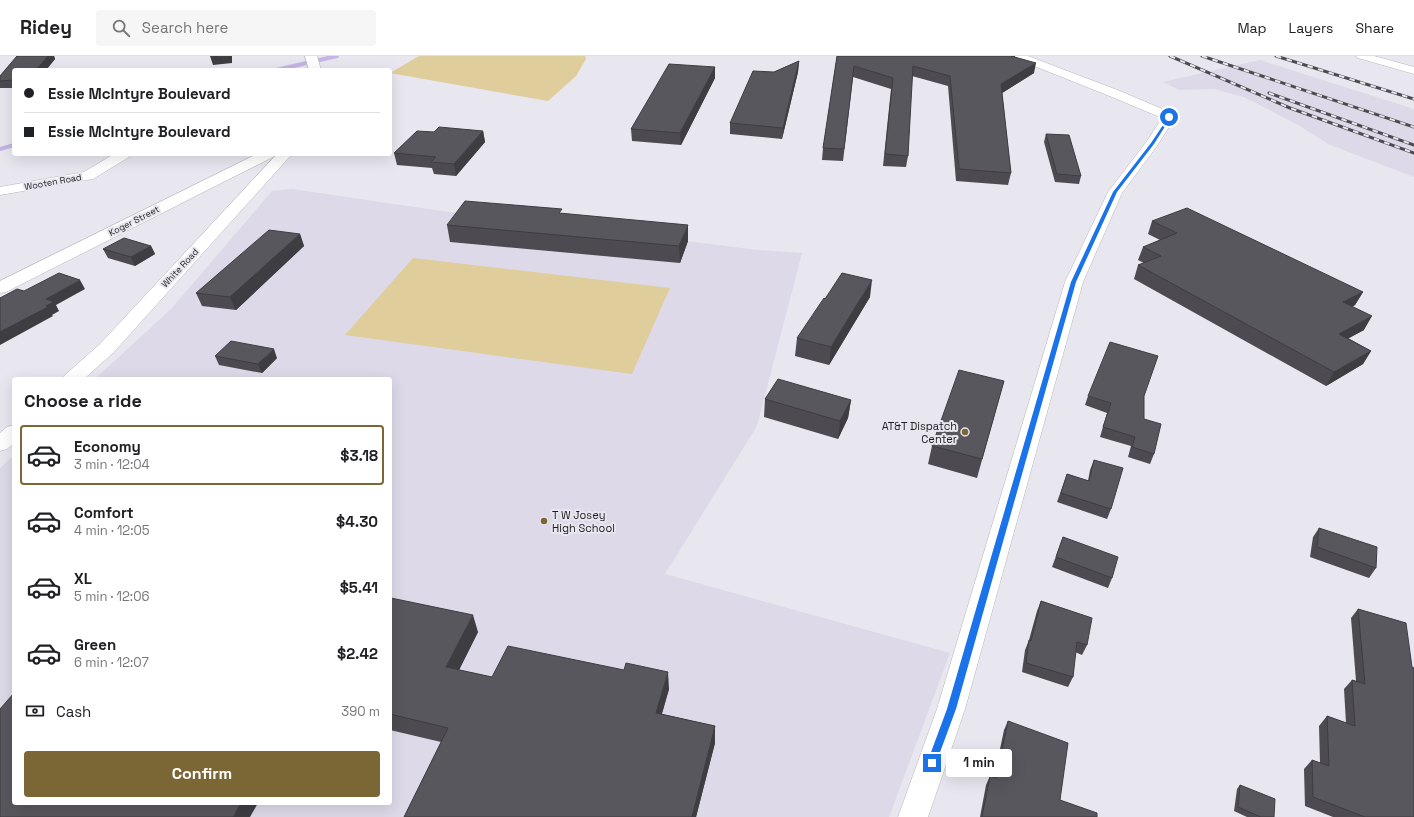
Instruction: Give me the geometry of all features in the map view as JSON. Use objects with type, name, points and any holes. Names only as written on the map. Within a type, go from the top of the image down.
[{"type":"street","points":[[913,817],[951,709],[1074,282],[1115,192],[1152,143],[1169,117],[1116,94],[1018,56]]},
{"type":"street","points":[[1362,56],[1414,72]]},
{"type":"street","name":"Wooten Road","points":[[0,191],[88,176],[121,156]]},
{"type":"street","name":"Koger Street","points":[[0,288],[264,156]]},
{"type":"street","name":"White Road","points":[[74,377],[107,348],[283,156]]},
{"type":"street","points":[[0,444],[12,434]]},
{"type":"shaded area","points":[[419,56],[585,56],[586,59],[576,76],[548,101],[392,73],[392,72]]},
{"type":"shaded area","points":[[1260,60],[1414,109],[1414,177],[1328,144],[1300,126],[1244,97],[1214,89],[1179,90],[1163,82]]},
{"type":"shaded area","name":"T W Josey High School","points":[[292,189],[435,210],[758,250],[802,253],[757,426],[665,574],[950,653],[889,817],[0,817],[0,468],[12,457],[12,805],[392,805],[392,377],[97,377],[172,308],[272,191]]},
{"type":"shaded area","points":[[413,258],[670,288],[632,374],[345,335]]},
{"type":"building","points":[[17,56],[48,56],[38,68],[12,68],[12,80],[0,81],[0,76]]},
{"type":"building","points":[[837,56],[1011,56],[1036,63],[1001,84],[1011,173],[959,169],[950,76],[913,66],[908,156],[885,154],[893,78],[854,66],[844,149],[823,148]]},
{"type":"building","points":[[799,61],[783,128],[730,123],[753,71],[774,72]]},
{"type":"building","points":[[669,64],[715,67],[680,133],[631,129]]},
{"type":"building","points":[[439,127],[483,131],[454,164],[431,162],[436,157],[394,153],[417,131],[434,132]]},
{"type":"building","points":[[1046,134],[1069,135],[1081,176],[1057,174]]},
{"type":"building","points":[[465,201],[562,209],[559,213],[688,225],[679,246],[447,225]]},
{"type":"building","points":[[1187,208],[1363,292],[1343,302],[1372,316],[1339,334],[1371,351],[1334,372],[1138,265],[1161,256],[1143,247],[1177,233],[1152,221]]},
{"type":"building","points":[[269,230],[300,234],[230,297],[196,293]]},
{"type":"building","points":[[124,238],[151,246],[131,257],[103,249]]},
{"type":"building","points":[[59,273],[80,280],[46,299],[54,302],[46,306],[48,307],[0,332],[0,298],[17,289],[24,291]]},
{"type":"building","points":[[842,273],[872,280],[831,347],[797,338],[824,298],[825,299]]},
{"type":"building","points":[[231,341],[274,349],[258,364],[215,356]]},
{"type":"building","points":[[1110,342],[1158,356],[1144,396],[1144,419],[1161,424],[1154,454],[1132,447],[1135,437],[1103,427],[1111,403],[1088,396]]},
{"type":"building","name":"AT&T Dispatch Center","points":[[959,370],[1004,381],[982,459],[932,446]]},
{"type":"building","points":[[778,379],[851,400],[840,421],[765,399]]},
{"type":"building","points":[[1094,460],[1123,468],[1111,509],[1061,493],[1067,474],[1089,481]]},
{"type":"building","points":[[1319,528],[1377,547],[1376,568],[1317,547]]},
{"type":"building","points":[[1063,537],[1118,557],[1112,578],[1056,557]]},
{"type":"building","points":[[392,598],[473,615],[446,667],[492,677],[508,646],[624,670],[626,663],[668,672],[656,713],[715,726],[692,817],[404,817],[448,728],[392,714]]},
{"type":"building","points":[[1041,601],[1092,618],[1087,645],[1077,642],[1073,677],[1026,663],[1029,640],[1031,641]]},
{"type":"building","points":[[1358,609],[1406,623],[1412,667],[1414,668],[1414,817],[1365,817],[1313,797],[1312,760],[1329,766],[1327,716],[1355,726],[1352,680],[1365,684]]},
{"type":"building","points":[[12,695],[12,805],[240,805],[233,817],[0,817],[0,709]]},
{"type":"building","points":[[1008,721],[1068,743],[1060,800],[1097,813],[1097,817],[982,817],[990,776],[996,778]]},
{"type":"building","points":[[1240,785],[1275,799],[1274,817],[1261,817],[1238,807]]},
{"type":"waterway","points":[[285,68],[337,56]]},
{"type":"waterway","points":[[0,149],[12,146]]},
{"type":"railway","points":[[1170,56],[1290,108],[1414,153]]},
{"type":"railway","points":[[1202,56],[1414,127]]},
{"type":"railway","points":[[1276,56],[1414,99]]},
{"type":"railway","points":[[1269,93],[1414,145]]},
{"type":"place","name":"AT&T Dispatch Center","points":[[965,432]]},
{"type":"place","name":"T W Josey High School","points":[[544,521]]},
{"type":"route","points":[[932,763],[951,709],[1074,282],[1115,192],[1152,143],[1169,117]]}]
